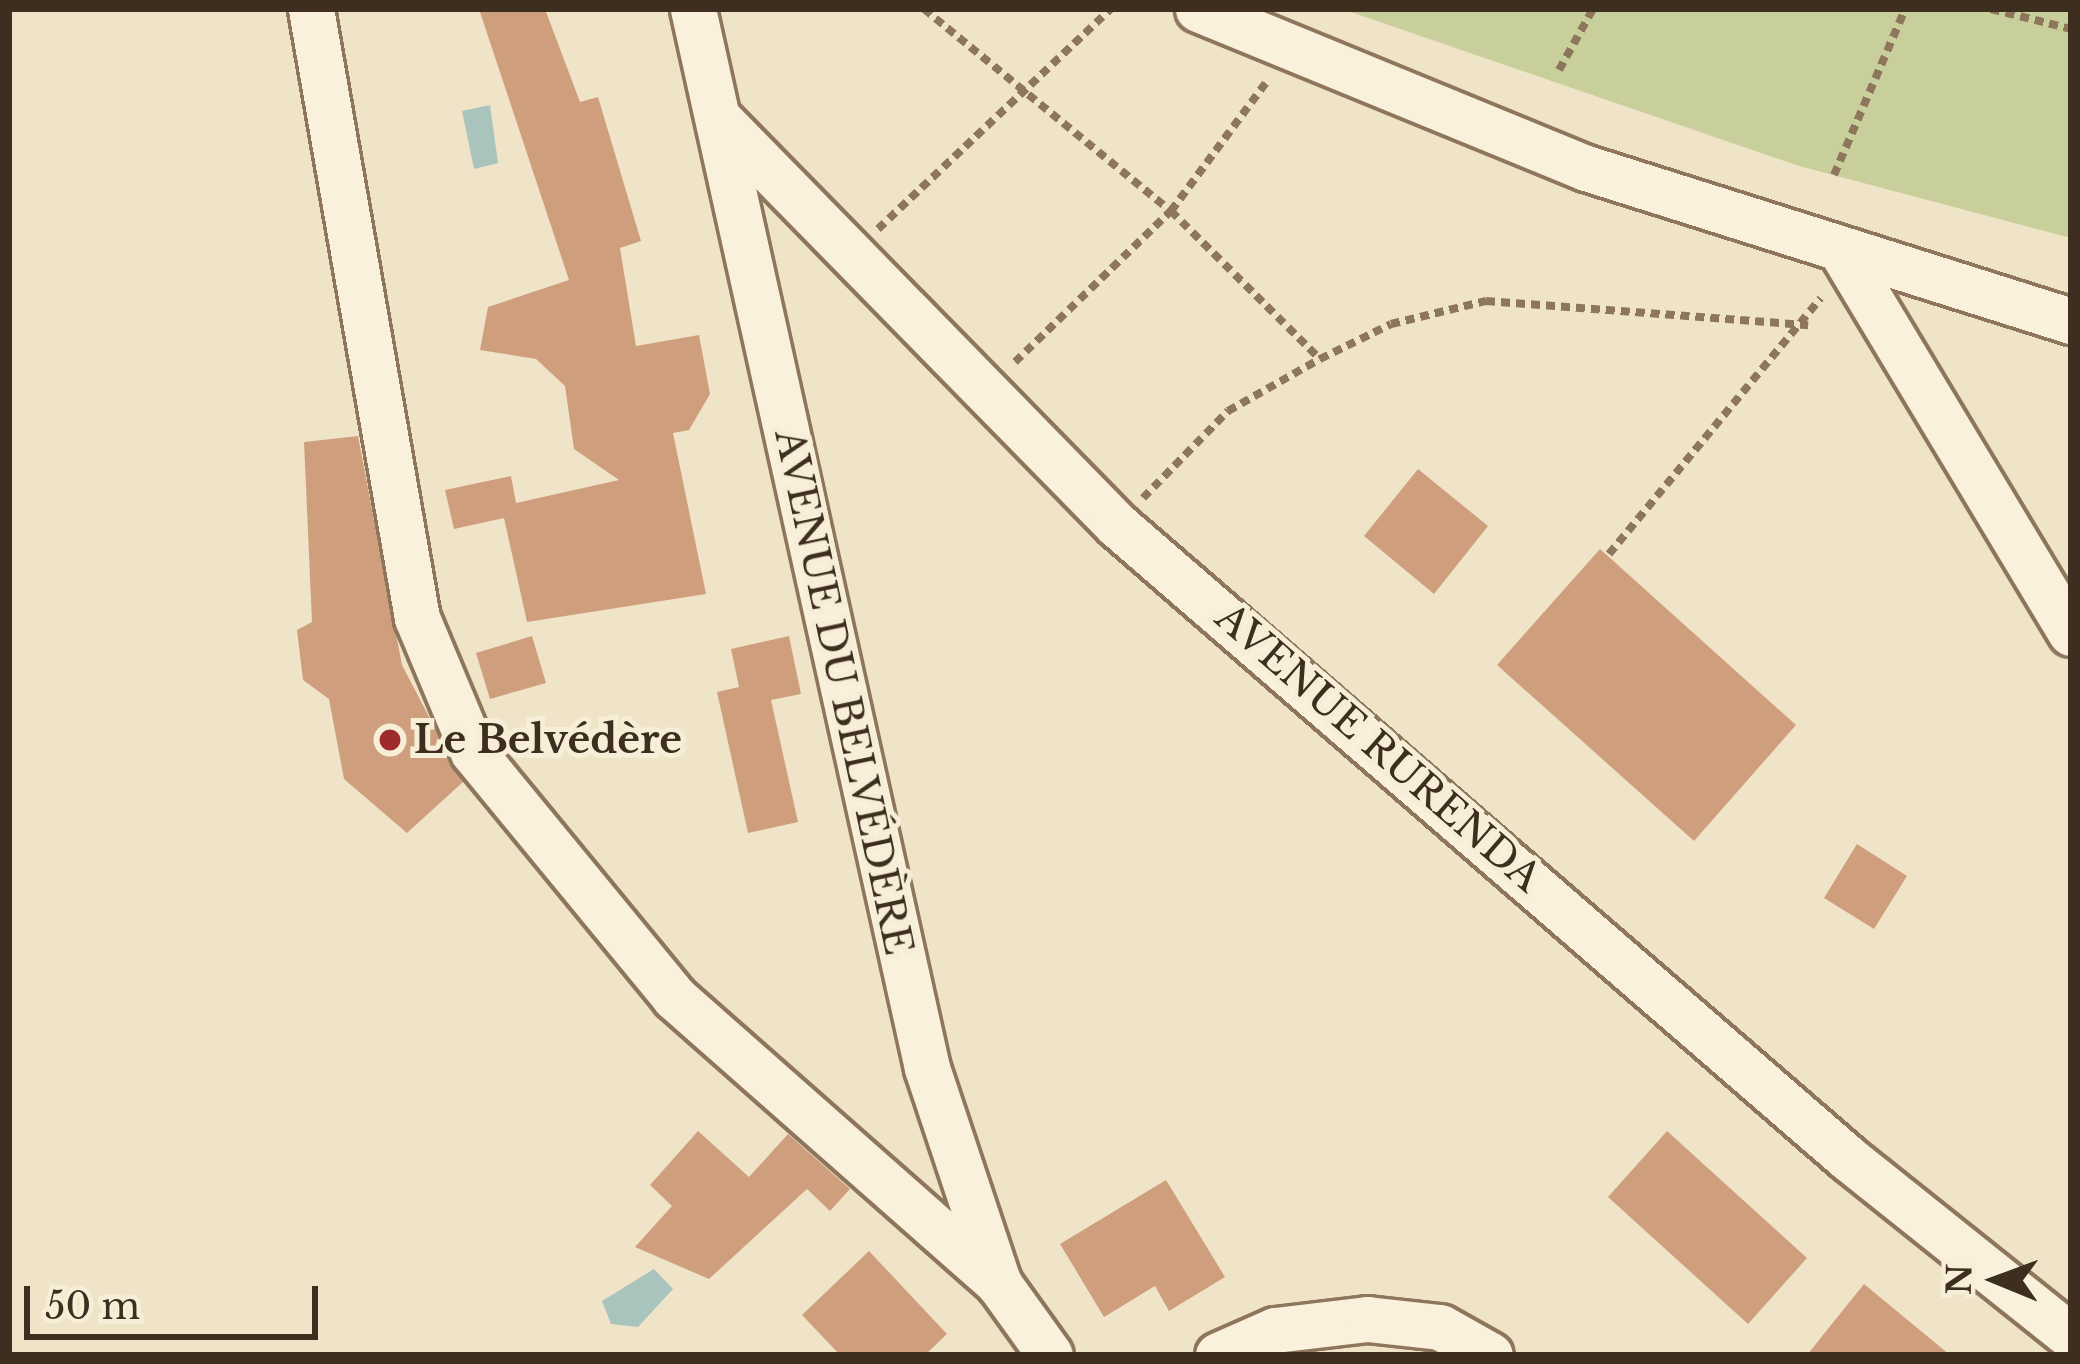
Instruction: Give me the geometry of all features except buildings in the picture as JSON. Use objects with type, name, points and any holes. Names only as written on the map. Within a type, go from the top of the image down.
[{"type":"street","points":[[311,9],[417,618],[473,752],[674,998],[1000,1284]]},
{"type":"street","name":"AVENUE DU BELVÉDÈRE","points":[[693,9],[721,121],[852,761],[928,1068],[1000,1284],[1050,1355]]},
{"type":"street","points":[[1198,9],[1586,168],[1843,254],[2071,321]]},
{"type":"street","name":"AVENUE RURENDA","points":[[721,121],[1117,525],[2071,1336]]},
{"type":"street","points":[[1843,254],[2071,633]]},
{"type":"street","points":[[1219,1355],[1275,1330],[1367,1319],[1440,1327],[1490,1355]]},
{"type":"path","points":[[924,9],[1171,212],[1320,359]]},
{"type":"path","points":[[850,255],[1112,9]]},
{"type":"path","points":[[1559,70],[1593,9]]},
{"type":"path","points":[[1834,175],[1905,9]]},
{"type":"path","points":[[1991,9],[2071,28]]},
{"type":"path","points":[[983,392],[1171,212],[1290,50]]},
{"type":"path","points":[[1609,554],[1808,325],[1843,254]]},
{"type":"path","points":[[1117,525],[1228,411],[1391,324],[1486,301],[1808,325]]},
{"type":"green space","points":[[1342,9],[2071,9],[2071,238],[1799,166]]},
{"type":"water","points":[[490,105],[498,163],[474,169],[462,111]]},
{"type":"water","points":[[654,1269],[673,1289],[638,1327],[611,1324],[602,1301]]},
{"type":"place","name":"Le Belvédère","points":[[390,740]]}]
